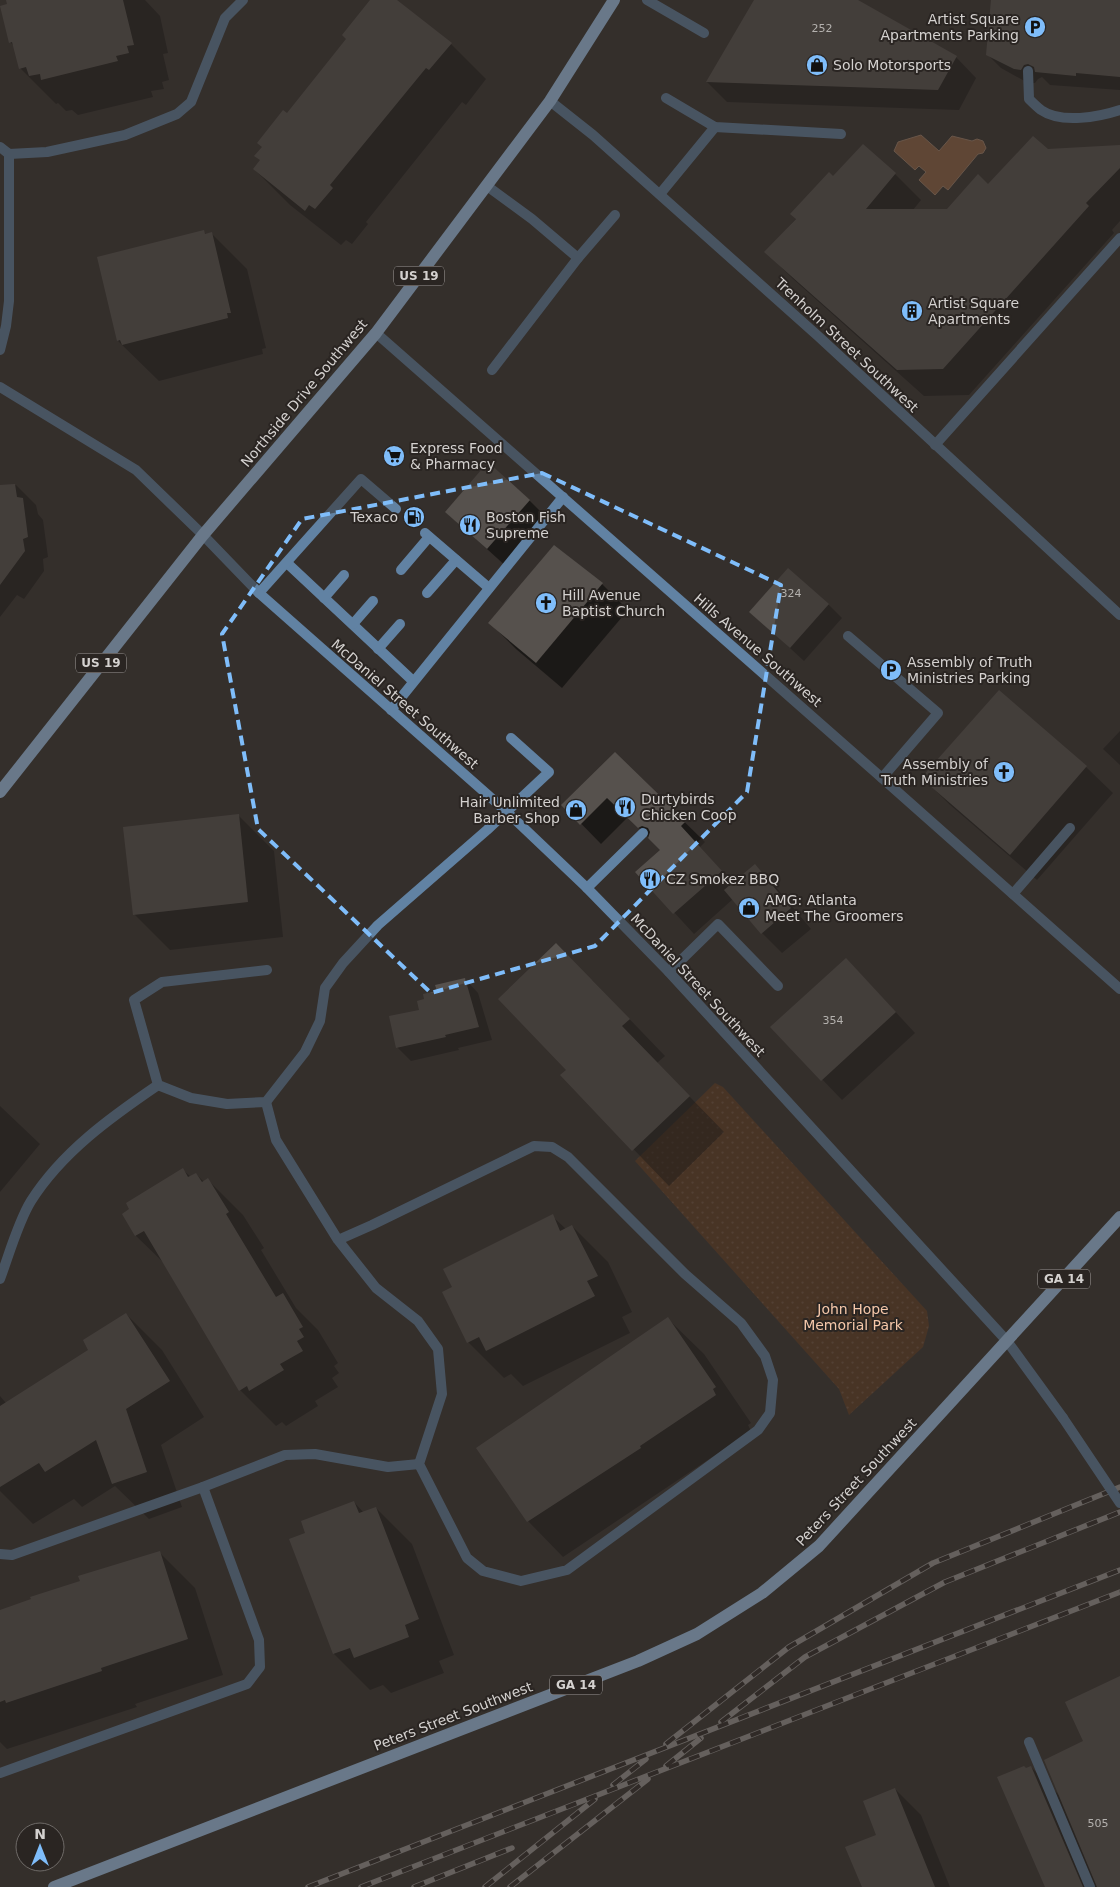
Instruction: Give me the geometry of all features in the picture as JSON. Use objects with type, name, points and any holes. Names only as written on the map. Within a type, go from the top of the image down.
[{"type":"main road","name":"Northside Drive Southwest","points":[[0,792],[203,535],[376,333],[550,101],[614,0]]},
{"type":"main road","name":"Peters Street Southwest","points":[[54,1887],[638,1661],[698,1634],[762,1593],[819,1546],[1120,1217]]},
{"type":"street","points":[[0,147],[9,154],[47,152],[125,135],[177,114],[192,102],[225,18],[243,0]]},
{"type":"street","points":[[647,0],[704,33]]},
{"type":"street","points":[[1028,71],[1029,99],[1042,111],[1062,118],[1084,118],[1120,110]]},
{"type":"street","points":[[666,98],[715,127],[841,134]]},
{"type":"street","name":"Trenholm Street Southwest","points":[[550,101],[593,135],[811,330],[1120,615]]},
{"type":"street","points":[[660,194],[715,127]]},
{"type":"street","points":[[0,350],[9,302],[9,154]]},
{"type":"street","points":[[487,186],[532,219],[578,258]]},
{"type":"street","points":[[492,370],[578,258],[614,215]]},
{"type":"street","points":[[935,445],[1120,238]]},
{"type":"street","name":"Hills Avenue Southwest","points":[[376,333],[1120,989]]},
{"type":"street","name":"McDaniel Street Southwest","points":[[0,387],[136,470],[259,593],[506,811],[587,888],[669,972],[1008,1341],[1120,1503]]},
{"type":"street","points":[[259,593],[361,479],[396,509]]},
{"type":"street","points":[[391,710],[563,497]]},
{"type":"street","points":[[401,570],[427,535],[489,588]]},
{"type":"street","points":[[427,592],[456,560]]},
{"type":"street","points":[[287,563],[413,681]]},
{"type":"street","points":[[324,598],[344,575]]},
{"type":"street","points":[[353,624],[373,601]]},
{"type":"street","points":[[378,649],[400,624]]},
{"type":"street","points":[[848,636],[938,713],[882,778]]},
{"type":"street","points":[[158,1085],[200,1100],[227,1104],[266,1102],[304,1052],[320,1021],[325,988],[343,963],[378,925],[549,772],[511,738]]},
{"type":"street","points":[[1013,894],[1070,828]]},
{"type":"street","points":[[587,888],[643,833]]},
{"type":"street","points":[[669,972],[718,924],[778,986]]},
{"type":"street","points":[[158,1085],[134,1000],[162,982],[268,970]]},
{"type":"street","points":[[0,1279],[31,1201],[56,1168],[94,1132],[158,1085]]},
{"type":"street","points":[[266,1102],[276,1140],[338,1240],[376,1288],[418,1321],[438,1349],[442,1394],[419,1464],[467,1558],[483,1571],[521,1581],[566,1570],[758,1430],[770,1412],[773,1380],[765,1356],[741,1323],[685,1274],[568,1158],[552,1146],[534,1146],[338,1240]]},
{"type":"street","points":[[0,1554],[12,1555],[203,1487],[285,1455],[315,1454],[388,1467],[419,1464]]},
{"type":"street","points":[[0,1773],[247,1684],[260,1666],[259,1640],[203,1487]]},
{"type":"street","points":[[1029,1742],[1090,1887]]},
{"type":"highlighted area","points":[[542,473],[781,585],[747,792],[595,946],[431,993],[258,829],[222,634],[302,519]]},
{"type":"green space","name":"John Hope Memorial Park","points":[[715,1083],[723,1087],[927,1311],[929,1326],[923,1347],[849,1415],[839,1389],[635,1161]]},
{"type":"shaded area","points":[[921,135],[939,151],[952,136],[972,141],[977,139],[983,141],[986,148],[983,153],[978,154],[948,190],[943,186],[935,195],[919,180],[926,172],[919,166],[915,170],[894,151],[898,142]]},
{"type":"building","points":[[6,0],[123,0],[134,45],[127,46],[129,53],[116,56],[118,61],[41,80],[40,74],[29,76],[26,67],[19,69],[12,42],[9,43],[0,6],[7,4]]},
{"type":"building","points":[[370,0],[397,0],[452,43],[429,70],[426,68],[330,185],[333,188],[315,209],[309,205],[305,211],[253,169],[260,160],[254,156],[262,147],[257,143],[283,110],[287,113],[346,39],[342,35]]},
{"type":"building","points":[[754,0],[858,0],[957,56],[938,90],[706,82]]},
{"type":"building","name":"Artist Square Apartments Parking","points":[[991,0],[1120,0],[1120,77],[1076,73],[1076,76],[1035,72],[1034,67],[1028,64],[1024,65],[1021,70],[1014,69],[986,55]]},
{"type":"building","name":"Artist Square Apartments","points":[[1033,136],[1048,149],[1120,145],[1120,168],[1086,203],[1089,206],[943,369],[897,370],[764,252],[796,219],[790,214],[829,172],[833,176],[863,144],[896,173],[866,209],[947,209],[978,174],[988,184]]},
{"type":"building","points":[[204,230],[205,234],[212,232],[231,313],[227,313],[228,318],[122,345],[120,340],[117,341],[97,257]]},
{"type":"building","points":[[488,462],[530,500],[487,549],[445,512]]},
{"type":"building","points":[[15,484],[17,497],[23,498],[28,537],[23,539],[25,551],[0,585],[0,485]]},
{"type":"building","name":"Hill Avenue Baptist Church","points":[[554,545],[603,583],[536,663],[488,623]]},
{"type":"building","points":[[788,568],[829,604],[790,648],[749,612]]},
{"type":"building","name":"Assembly of Truth Ministries","points":[[999,690],[1087,766],[1010,855],[921,778]]},
{"type":"building","points":[[615,752],[686,821],[681,826],[722,871],[673,914],[635,872],[660,850],[648,838],[650,832],[648,828],[642,826],[638,828],[607,798],[580,825],[561,805]]},
{"type":"building","points":[[239,814],[248,902],[133,915],[123,827]]},
{"type":"building","points":[[755,864],[791,908],[761,934],[724,890]]},
{"type":"building","points":[[556,943],[630,1019],[622,1026],[690,1096],[632,1151],[560,1075],[566,1070],[498,999]]},
{"type":"building","points":[[846,958],[896,1012],[821,1081],[770,1027]]},
{"type":"building","points":[[465,978],[479,1027],[445,1035],[446,1037],[396,1048],[389,1016],[419,1010],[417,1001],[424,999],[423,994],[437,991],[435,985]]},
{"type":"building","points":[[183,1168],[188,1177],[196,1173],[202,1182],[208,1178],[229,1212],[226,1214],[276,1297],[283,1293],[303,1327],[299,1329],[304,1337],[297,1341],[303,1351],[280,1364],[284,1370],[249,1391],[247,1386],[239,1391],[144,1231],[135,1236],[122,1214],[129,1209],[126,1203]]},
{"type":"building","points":[[553,1214],[560,1231],[572,1225],[598,1276],[587,1281],[595,1296],[486,1351],[479,1337],[467,1343],[442,1292],[452,1287],[443,1269]]},
{"type":"building","points":[[126,1313],[170,1381],[126,1409],[147,1472],[112,1484],[96,1440],[45,1472],[39,1463],[0,1487],[0,1406],[88,1350],[83,1340]]},
{"type":"building","points":[[668,1317],[716,1387],[713,1389],[716,1395],[640,1446],[641,1448],[527,1522],[476,1448]]},
{"type":"building","points":[[354,1501],[359,1513],[376,1507],[419,1619],[405,1625],[409,1637],[354,1658],[350,1648],[333,1654],[289,1539],[305,1533],[301,1521]]},
{"type":"building","points":[[160,1551],[188,1639],[101,1668],[102,1671],[6,1703],[5,1700],[0,1702],[0,1610],[31,1599],[30,1597],[80,1581],[78,1576]]},
{"type":"building","points":[[1120,1676],[1120,1887],[1097,1887],[1044,1760],[1083,1741],[1065,1702]]},
{"type":"building","points":[[1024,1766],[1026,1768],[1031,1766],[1083,1887],[1045,1887],[997,1777]]},
{"type":"building","points":[[895,1788],[935,1887],[862,1887],[845,1847],[876,1835],[863,1801]]},
{"type":"railway","points":[[666,1744],[789,1647],[933,1563],[1120,1487]]},
{"type":"railway","points":[[721,1722],[805,1657],[945,1582],[1120,1512]]},
{"type":"railway","points":[[308,1887],[1120,1570]]},
{"type":"railway","points":[[361,1887],[1120,1592]]},
{"type":"railway","points":[[666,1766],[701,1738]]},
{"type":"railway","points":[[613,1785],[646,1759]]},
{"type":"railway","points":[[510,1887],[648,1779]]},
{"type":"railway","points":[[485,1887],[595,1799]]},
{"type":"railway","points":[[414,1887],[512,1848]]},
{"type":"place","name":"Artist Square Apartments Parking","points":[[1035,27]]},
{"type":"place","name":"Solo Motorsports","points":[[817,65]]},
{"type":"place","name":"Artist Square Apartments","points":[[912,311]]},
{"type":"place","name":"Express Food & Pharmacy","points":[[394,456]]},
{"type":"place","name":"Texaco","points":[[414,517]]},
{"type":"place","name":"Boston Fish Supreme","points":[[470,525]]},
{"type":"place","name":"Hill Avenue Baptist Church","points":[[546,603]]},
{"type":"place","name":"Assembly of Truth Ministries Parking","points":[[891,670]]},
{"type":"place","name":"Assembly of Truth Ministries","points":[[1004,772]]},
{"type":"place","name":"Durtybirds Chicken Coop","points":[[625,807]]},
{"type":"place","name":"Hair Unlimited Barber Shop","points":[[576,810]]},
{"type":"place","name":"CZ Smokez BBQ","points":[[650,879]]},
{"type":"place","name":"AMG: Atlanta Meet The Groomers","points":[[749,908]]}]
